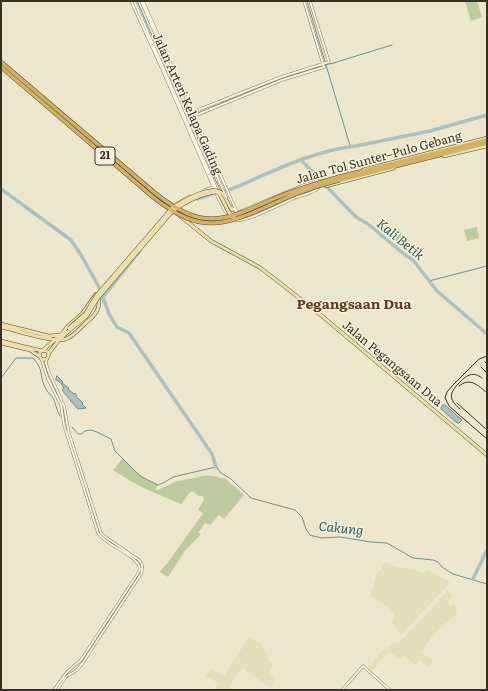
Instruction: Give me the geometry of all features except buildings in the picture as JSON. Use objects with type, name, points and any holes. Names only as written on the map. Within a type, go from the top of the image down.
[{"type":"highway","name":"Jalan Tol Sunter–Pulo Gebang","points":[[1,62],[161,198],[186,213],[204,218],[218,219],[232,217],[313,184],[487,139]]},
{"type":"highway","name":"Jalan Tol Sunter–Pulo Gebang","points":[[1,68],[157,200],[180,216],[203,222],[219,223],[232,221],[293,195],[320,186],[487,144]]},
{"type":"main road","name":"Jalan Pegangsaan Dua","points":[[1,68],[211,241],[259,267],[322,316],[487,455]]},
{"type":"main road","points":[[27,332],[51,336],[62,333],[86,317],[98,298],[170,214],[181,205],[209,193],[217,192],[222,198],[231,216],[238,219],[336,177],[487,139]]},
{"type":"main road","points":[[317,185],[326,186],[487,144]]},
{"type":"main road","points":[[336,177],[336,183]]},
{"type":"main road","points":[[1,342],[28,350],[44,359],[48,356],[62,333],[82,314],[103,286],[173,210]]},
{"type":"main road","points":[[1,326],[57,340],[66,338],[72,335],[93,317],[98,309],[98,292]]},
{"type":"main road","points":[[90,303],[94,302],[98,309]]},
{"type":"main road","points":[[40,357],[42,350],[57,340],[70,328]]},
{"type":"main road","points":[[1,342],[46,351],[48,356]]},
{"type":"street","name":"Jalan Arteri Kelapa Gading","points":[[131,1],[206,158],[225,192]]},
{"type":"street","name":"Jalan Arteri Kelapa Gading","points":[[134,1],[206,158],[225,188],[225,192],[231,207],[236,211]]},
{"type":"street","name":"Jalan Arteri Kelapa Gading","points":[[142,1],[193,114],[216,193],[224,210],[232,218]]},
{"type":"street","points":[[304,1],[323,66]]},
{"type":"street","points":[[193,114],[239,95],[328,63],[310,1]]},
{"type":"street","points":[[314,182],[317,185],[314,191],[291,199],[258,214],[241,220],[232,218],[236,211],[241,211],[254,205],[314,182]]},
{"type":"street","name":"Jalan Arteri Kelapa Gading","points":[[214,187],[221,197],[227,213]]},
{"type":"street","points":[[173,210],[187,197],[214,187]]},
{"type":"street","points":[[254,205],[258,214]]},
{"type":"street","points":[[48,356],[46,363],[64,406],[66,423]]},
{"type":"street","points":[[40,357],[48,379],[61,406],[84,484],[101,533],[104,537],[141,562],[142,568],[141,574],[82,664],[77,670],[66,677],[57,690]]},
{"type":"street","points":[[54,690],[67,672],[82,660],[140,569],[136,561],[128,554]]},
{"type":"street","points":[[342,690],[363,666],[390,690]]},
{"type":"shaded area","points":[[57,376],[63,382],[62,383],[69,388],[68,389],[74,394],[75,393],[86,408],[77,408],[62,390],[64,388],[60,382],[56,380]]},
{"type":"shaded area","points":[[443,405],[445,405],[462,420],[457,423],[441,409]]},
{"type":"shaded area","points":[[385,562],[397,567],[415,570],[422,573],[427,570],[450,582],[401,635],[392,622],[395,615],[386,606],[370,596],[377,573],[381,570]]},
{"type":"shaded area","points":[[448,590],[452,596],[447,602],[451,606],[454,603],[457,609],[456,614],[433,635],[421,652],[433,661],[428,667],[420,660],[415,665],[404,655],[400,659],[391,653],[388,653],[372,671],[368,667],[386,647],[388,649],[395,642],[398,644]]},
{"type":"shaded area","points":[[249,637],[263,645],[262,648],[266,651],[269,661],[273,664],[268,674],[274,679],[271,688],[242,668],[229,687],[234,690],[216,690],[219,683],[206,677],[211,669],[224,676]]},
{"type":"green space","points":[[465,1],[477,1],[482,17],[471,21]]},
{"type":"green space","points":[[477,227],[479,238],[467,241],[464,230]]},
{"type":"green space","points":[[400,229],[406,250],[386,233]]},
{"type":"green space","points":[[122,459],[143,477],[153,483],[158,484],[157,490],[174,482],[208,475],[226,479],[244,495],[224,519],[219,515],[210,525],[205,523],[198,533],[201,534],[184,552],[168,577],[160,572],[203,513],[198,510],[204,499],[203,496],[199,496],[192,491],[181,504],[146,489],[113,470]]},
{"type":"waterway","points":[[137,1],[221,191]]},
{"type":"waterway","points":[[307,1],[351,147]]},
{"type":"waterway","points":[[330,64],[392,45]]},
{"type":"waterway","points":[[191,116],[285,77],[329,64]]},
{"type":"waterway","points":[[220,191],[229,190],[291,164],[323,153],[430,131],[487,115]]},
{"type":"waterway","name":"Kali Betik","points":[[301,160],[356,217],[368,224],[413,260],[437,291],[487,334]]},
{"type":"waterway","points":[[1,189],[71,240],[99,287],[109,314],[117,327],[129,333],[212,454],[216,467]]},
{"type":"waterway","points":[[197,199],[212,194]]},
{"type":"waterway","points":[[102,298],[140,251]]},
{"type":"waterway","points":[[429,281],[487,266]]},
{"type":"waterway","name":"Cakung","points":[[1,378],[16,358],[33,358],[39,366],[43,383],[53,398],[60,416]]},
{"type":"waterway","name":"Cakung","points":[[72,427],[78,434],[91,430],[111,439],[115,451],[140,476],[158,485],[173,477],[216,467],[251,498],[295,510],[302,517],[306,529],[310,535],[321,538],[340,537],[387,543],[413,558],[433,560],[438,562],[442,567],[453,574],[487,584]]},
{"type":"waterway","points":[[473,579],[487,550]]},
{"type":"tram line","points":[[487,356],[479,359],[453,385],[447,392],[445,398],[449,406],[487,439]]},
{"type":"tram line","points":[[481,367],[487,373]]},
{"type":"tram line","points":[[460,409],[453,402],[451,396],[456,386],[468,376],[473,374],[482,378]]},
{"type":"tram line","points":[[459,386],[463,383],[470,382],[474,383],[487,393]]},
{"type":"tram line","points":[[457,403],[487,430]]},
{"type":"district","name":"Pegangsaan Dua","points":[[354,305]]}]
